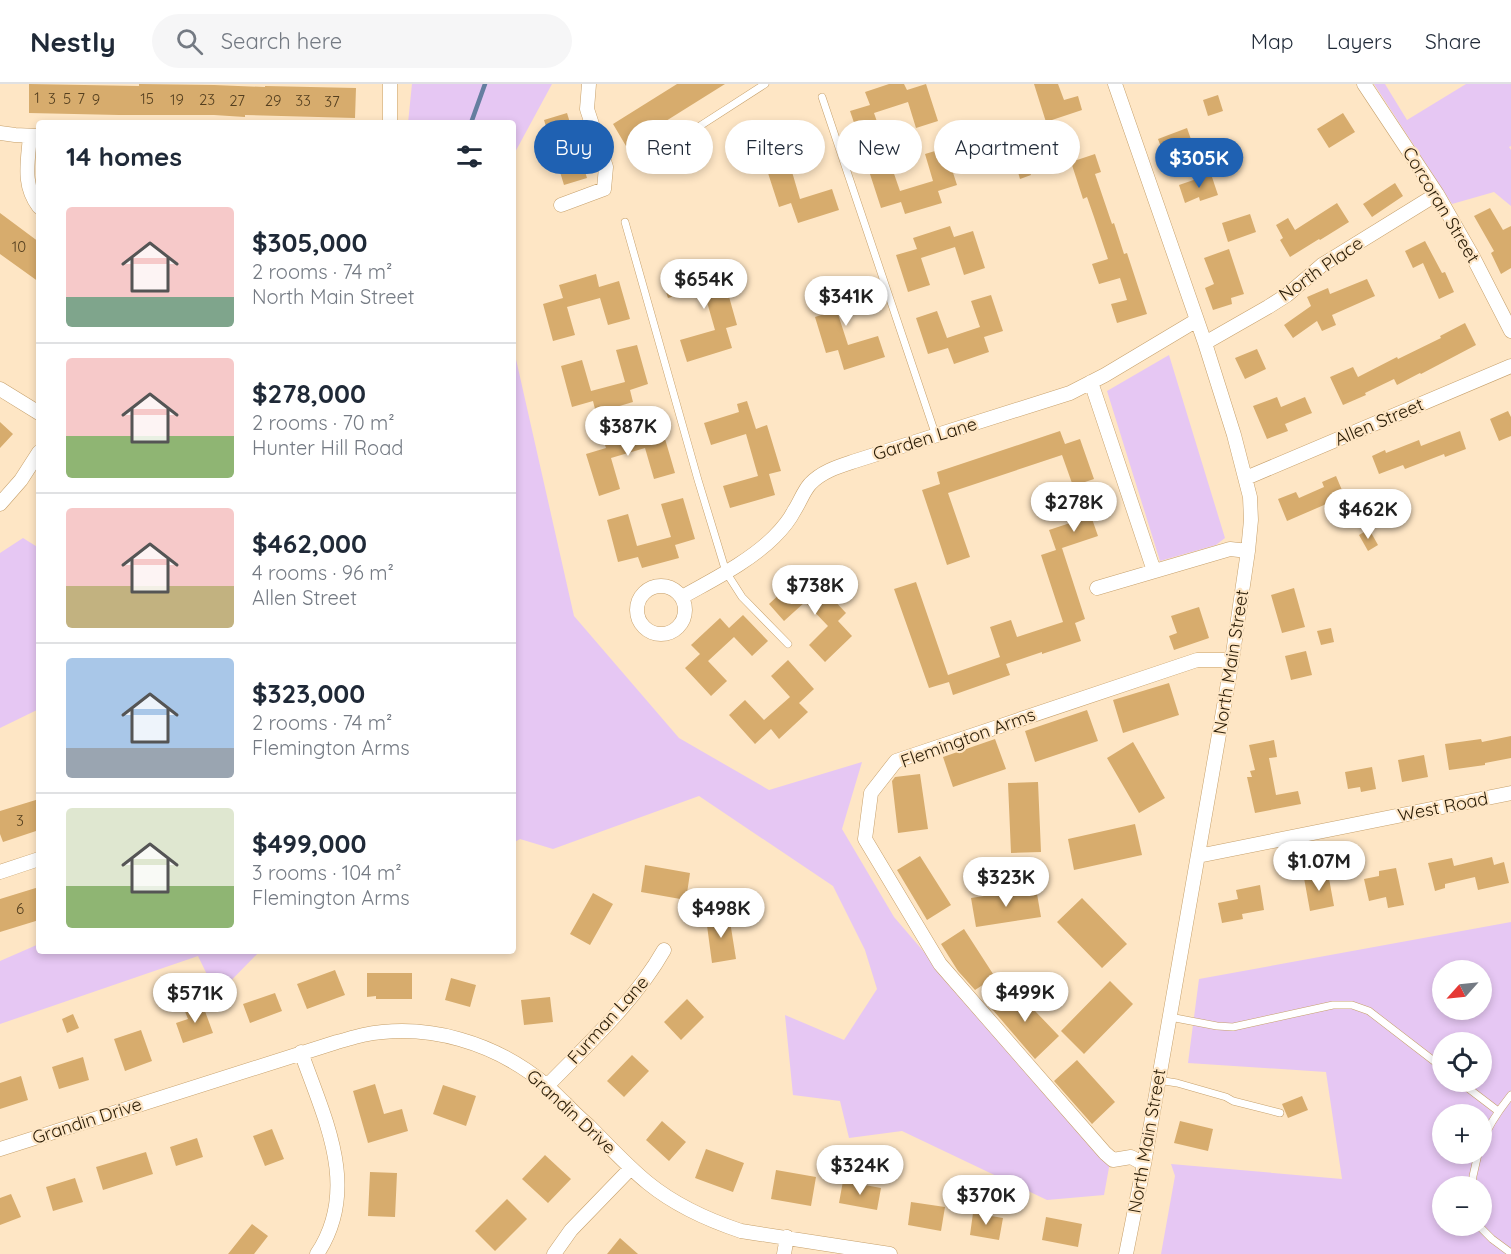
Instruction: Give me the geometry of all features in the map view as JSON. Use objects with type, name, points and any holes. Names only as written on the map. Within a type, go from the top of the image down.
[{"type":"street","points":[[390,84],[390,120]]},
{"type":"street","points":[[561,205],[604,189],[606,167],[587,108],[589,84]]},
{"type":"street","name":"North Main Street","points":[[1115,84],[1205,343],[1234,435],[1250,497],[1251,520],[1232,660],[1144,1164],[1126,1254]]},
{"type":"street","name":"Corcoran Street","points":[[1364,84],[1437,194],[1511,331]]},
{"type":"street","points":[[0,133],[35,136],[27,175],[28,187],[36,203]]},
{"type":"street","name":"North Place","points":[[1205,343],[1287,295],[1322,264],[1437,194]]},
{"type":"street","name":"Garden Lane","points":[[682,597],[760,550],[784,526],[802,495],[822,474],[836,467],[1070,393],[1197,320]]},
{"type":"street","name":"Allen Street","points":[[1246,478],[1511,366]]},
{"type":"street","points":[[1091,382],[1154,571]]},
{"type":"street","points":[[0,389],[36,411]]},
{"type":"street","points":[[0,504],[21,480],[36,457]]},
{"type":"street","points":[[1097,588],[1230,549],[1248,551]]},
{"type":"street","name":"Flemington Arms","points":[[1144,1164],[1131,1157],[1113,1160],[1105,1153],[940,964],[866,839],[871,793],[896,761],[1197,660],[1232,660]]},
{"type":"street","name":"West Road","points":[[1198,856],[1511,793]]},
{"type":"street","points":[[0,872],[36,860]]},
{"type":"street","name":"Furman Lane","points":[[547,1086],[635,993],[664,950]]},
{"type":"street","name":"Grandin Drive","points":[[0,1149],[301,1052],[364,1035],[409,1032],[446,1036],[497,1052],[523,1068],[547,1086],[630,1168],[695,1213],[741,1230],[890,1254]]},
{"type":"street","points":[[301,1052],[333,1145],[337,1166],[338,1189],[335,1211],[329,1231],[317,1254]]},
{"type":"street","points":[[554,1254],[571,1230],[630,1168]]},
{"type":"street","points":[[784,1254],[787,1237]]},
{"type":"lane","points":[[709,120],[765,84]]},
{"type":"lane","points":[[822,97],[936,436]]},
{"type":"lane","points":[[625,222],[726,572],[742,597],[788,644]]},
{"type":"lane","points":[[1170,1017],[1233,1027],[1333,1005],[1352,1005],[1369,1011],[1432,1060]]},
{"type":"lane","points":[[1158,1080],[1177,1083],[1280,1113]]},
{"type":"lane","points":[[1473,1092],[1498,1111]]},
{"type":"lane","points":[[1492,1121],[1511,1095]]},
{"type":"lane","points":[[1489,1236],[1511,1253]]},
{"type":"shaded area","points":[[412,84],[552,84],[516,150],[516,120],[408,120]]},
{"type":"shaded area","points":[[1374,84],[1385,84],[1407,120],[1466,84],[1511,84],[1511,146],[1509,147],[1511,150],[1511,206],[1494,192],[1452,204]]},
{"type":"shaded area","points":[[1169,355],[1225,538],[1216,545],[1160,561],[1107,391]]},
{"type":"shaded area","points":[[516,359],[574,616],[679,738],[769,790],[862,762],[842,829],[894,917],[1101,1158],[1113,1159],[1110,1162],[1104,1195],[1047,1200],[902,1131],[849,1138],[840,1101],[793,1095],[785,1015],[844,1040],[877,989],[865,950],[833,886],[699,796],[553,849],[520,839],[516,841]]},
{"type":"shaded area","points":[[23,538],[36,546],[36,710],[0,728],[0,553]]},
{"type":"shaded area","points":[[1511,922],[1511,1254],[1161,1254],[1175,1176],[1171,1164],[1342,1179],[1326,1072],[1188,1063],[1199,979]]},
{"type":"shaded area","points":[[36,945],[36,954],[257,954],[217,995],[198,956],[0,1024],[0,961]]},
{"type":"building","points":[[29,84],[356,88],[355,118],[29,113]]},
{"type":"building","points":[[677,84],[725,84],[668,120],[626,120],[626,146],[614,123]]},
{"type":"building","points":[[889,84],[904,84],[907,90],[926,84],[938,120],[922,126],[922,120],[914,120],[908,102],[874,113],[876,120],[853,120],[850,111],[870,105],[865,92]]},
{"type":"building","points":[[1034,84],[1058,84],[1064,100],[1078,96],[1082,110],[1045,120]]},
{"type":"building","points":[[1218,95],[1223,111],[1208,116],[1203,100]]},
{"type":"building","points":[[567,113],[569,120],[544,120]]},
{"type":"building","points":[[1343,113],[1355,132],[1329,148],[1317,129]]},
{"type":"building","points":[[1187,128],[1193,145],[1164,155],[1158,139]]},
{"type":"building","points":[[934,151],[934,174],[953,174],[957,185],[938,191],[942,203],[905,214],[901,202],[881,208],[870,174],[894,174],[900,191],[933,181],[925,154]]},
{"type":"building","points":[[1095,154],[1101,172],[1095,174],[1124,254],[1127,253],[1147,314],[1117,323],[1111,304],[1127,300],[1120,278],[1099,284],[1092,264],[1108,259],[1087,197],[1083,199],[1075,174],[1080,174],[1080,159]]},
{"type":"building","points":[[561,174],[586,174],[587,178],[564,185]]},
{"type":"building","points":[[768,174],[793,174],[800,199],[832,189],[839,210],[798,223],[791,203],[779,207]]},
{"type":"building","points":[[1019,174],[1031,174],[1031,175],[1020,179]]},
{"type":"building","points":[[1211,174],[1218,195],[1200,201],[1199,197],[1185,203],[1179,185]]},
{"type":"building","points":[[1395,183],[1403,196],[1372,217],[1363,204]]},
{"type":"building","points":[[1337,203],[1349,222],[1290,257],[1280,240],[1283,238],[1276,225],[1288,218],[1295,230]]},
{"type":"building","points":[[1490,208],[1503,230],[1511,226],[1511,268],[1501,274],[1491,253],[1494,251],[1474,216]]},
{"type":"building","points":[[0,213],[36,240],[36,280],[0,254]]},
{"type":"building","points":[[1250,214],[1256,232],[1228,242],[1222,223]]},
{"type":"building","points":[[950,226],[954,237],[973,231],[985,268],[964,275],[955,247],[921,258],[930,285],[908,292],[896,255],[917,249],[913,238]]},
{"type":"building","points":[[1425,241],[1442,273],[1445,272],[1454,292],[1439,299],[1423,263],[1413,268],[1405,251]]},
{"type":"building","points":[[1229,249],[1244,294],[1231,298],[1232,304],[1213,310],[1205,288],[1214,284],[1204,258]]},
{"type":"building","points":[[706,263],[712,283],[724,279],[737,325],[726,328],[732,348],[687,362],[680,340],[715,330],[703,288],[668,298],[661,277]]},
{"type":"building","points":[[596,274],[599,287],[619,281],[630,319],[608,325],[600,298],[567,307],[575,335],[553,341],[543,304],[563,298],[559,285]]},
{"type":"building","points":[[1367,279],[1375,296],[1332,315],[1336,325],[1322,331],[1317,321],[1293,338],[1284,325],[1311,306],[1307,297],[1328,288],[1330,294]]},
{"type":"building","points":[[862,280],[868,301],[837,311],[848,345],[878,336],[885,357],[844,370],[838,350],[826,353],[815,317],[827,313],[820,293]]},
{"type":"building","points":[[991,295],[1003,331],[984,337],[989,352],[954,364],[948,348],[928,354],[916,318],[937,311],[947,338],[980,327],[971,301]]},
{"type":"building","points":[[1465,323],[1476,345],[1397,385],[1394,379],[1343,405],[1330,377],[1353,367],[1358,377],[1441,338],[1440,336]]},
{"type":"building","points":[[637,345],[648,384],[630,390],[633,402],[596,413],[593,401],[572,407],[561,366],[582,360],[591,391],[625,382],[616,350]]},
{"type":"building","points":[[1257,349],[1266,369],[1245,379],[1235,358]]},
{"type":"building","points":[[1277,397],[1281,407],[1305,397],[1312,413],[1285,424],[1288,431],[1267,439],[1253,406]]},
{"type":"building","points":[[747,401],[756,429],[767,425],[781,471],[769,474],[775,495],[730,508],[723,486],[758,476],[746,434],[711,445],[704,423],[739,412],[737,404]]},
{"type":"building","points":[[1508,411],[1511,417],[1511,436],[1499,441],[1490,419]]},
{"type":"building","points":[[0,422],[13,434],[0,448]]},
{"type":"building","points":[[640,425],[643,438],[663,432],[675,473],[654,479],[645,448],[611,458],[620,489],[599,496],[586,454],[606,448],[602,436]]},
{"type":"building","points":[[1060,431],[1065,444],[1080,439],[1094,479],[1073,486],[1062,455],[948,493],[970,557],[947,565],[922,490],[940,484],[937,472]]},
{"type":"building","points":[[1460,431],[1466,449],[1445,457],[1444,454],[1405,469],[1403,465],[1379,474],[1372,456],[1419,440],[1421,446]]},
{"type":"building","points":[[1336,476],[1350,509],[1336,515],[1331,502],[1287,521],[1278,499],[1296,492],[1299,498],[1324,487],[1322,482]]},
{"type":"building","points":[[683,498],[695,539],[675,545],[679,558],[642,568],[638,557],[618,562],[607,520],[628,514],[637,546],[671,537],[661,504]]},
{"type":"building","points":[[1091,516],[1098,536],[1056,550],[1049,530]]},
{"type":"building","points":[[1369,529],[1378,545],[1368,551],[1359,535]]},
{"type":"building","points":[[1062,548],[1085,619],[1075,623],[1081,641],[1006,664],[1010,675],[953,695],[949,682],[929,688],[894,589],[916,582],[948,675],[1000,657],[990,627],[1011,620],[1017,637],[1063,622],[1041,555]]},
{"type":"building","points":[[797,578],[812,593],[820,585],[846,613],[838,621],[852,636],[825,662],[809,645],[828,626],[805,602],[784,621],[769,604]]},
{"type":"building","points":[[1294,588],[1305,627],[1282,633],[1271,595]]},
{"type":"building","points":[[1199,607],[1209,638],[1174,650],[1169,636],[1177,633],[1171,616]]},
{"type":"building","points":[[743,615],[768,641],[752,656],[734,637],[708,661],[727,681],[711,696],[685,668],[700,654],[691,645],[720,618],[729,628]]},
{"type":"building","points":[[1331,628],[1334,642],[1321,645],[1317,631]]},
{"type":"building","points":[[1306,651],[1312,675],[1291,680],[1285,656]]},
{"type":"building","points":[[788,660],[814,689],[799,703],[808,712],[779,739],[771,729],[755,744],[729,715],[745,700],[764,720],[790,697],[771,676]]},
{"type":"building","points":[[1169,683],[1179,715],[1123,733],[1113,700]]},
{"type":"building","points":[[1087,710],[1098,741],[1035,762],[1025,731]]},
{"type":"building","points":[[1511,736],[1511,758],[1485,763],[1485,765],[1449,770],[1445,744],[1481,739],[1482,742]]},
{"type":"building","points":[[995,739],[1006,769],[953,787],[943,757]]},
{"type":"building","points":[[1274,740],[1277,757],[1269,758],[1276,795],[1298,791],[1301,804],[1255,813],[1247,777],[1252,777],[1250,771],[1255,770],[1249,745]]},
{"type":"building","points":[[1133,742],[1165,798],[1139,813],[1107,758]]},
{"type":"building","points":[[1424,755],[1428,777],[1402,782],[1398,760]]},
{"type":"building","points":[[1372,767],[1376,789],[1361,792],[1360,787],[1348,789],[1345,772]]},
{"type":"building","points":[[920,774],[928,829],[898,833],[892,781],[895,777]]},
{"type":"building","points":[[1038,782],[1041,852],[1011,853],[1008,783]]},
{"type":"building","points":[[36,800],[36,831],[3,842],[0,834],[0,811]]},
{"type":"building","points":[[1135,824],[1142,855],[1074,870],[1068,839]]},
{"type":"building","points":[[920,856],[951,905],[927,920],[897,870]]},
{"type":"building","points":[[1492,857],[1494,865],[1504,862],[1509,883],[1478,890],[1475,877],[1445,884],[1445,888],[1435,891],[1428,863],[1452,858],[1454,866]]},
{"type":"building","points":[[645,865],[690,873],[686,900],[641,892]]},
{"type":"building","points":[[1396,868],[1404,905],[1388,908],[1386,897],[1369,901],[1364,879],[1379,876],[1379,871]]},
{"type":"building","points":[[1328,873],[1334,906],[1310,911],[1304,878]]},
{"type":"building","points":[[1260,885],[1264,910],[1242,914],[1243,919],[1222,923],[1218,903],[1238,899],[1236,890]]},
{"type":"building","points":[[36,888],[36,921],[0,932],[0,899]]},
{"type":"building","points":[[1036,888],[1041,917],[976,927],[971,898]]},
{"type":"building","points":[[593,893],[613,904],[590,945],[570,934]]},
{"type":"building","points":[[1082,898],[1127,944],[1102,968],[1057,922]]},
{"type":"building","points":[[729,915],[736,959],[712,963],[706,918]]},
{"type":"building","points":[[964,929],[995,977],[975,990],[958,971],[941,944]]},
{"type":"building","points":[[335,970],[345,995],[307,1009],[297,984]]},
{"type":"building","points":[[367,973],[412,973],[412,999],[367,997]]},
{"type":"building","points":[[451,978],[476,985],[470,1007],[445,1000]]},
{"type":"building","points":[[1110,981],[1133,1004],[1084,1054],[1061,1031]]},
{"type":"building","points":[[1013,988],[1059,1036],[1035,1059],[992,1009]]},
{"type":"building","points":[[275,993],[282,1011],[250,1023],[243,1004]]},
{"type":"building","points":[[550,997],[553,1022],[524,1025],[521,1000]]},
{"type":"building","points":[[687,999],[704,1017],[681,1040],[664,1022]]},
{"type":"building","points":[[202,1003],[213,1033],[183,1043],[176,1023],[188,1019],[184,1009]]},
{"type":"building","points":[[73,1014],[79,1028],[67,1033],[62,1019]]},
{"type":"building","points":[[141,1030],[152,1061],[125,1071],[114,1039]]},
{"type":"building","points":[[632,1055],[649,1071],[624,1097],[607,1081]]},
{"type":"building","points":[[83,1057],[89,1080],[59,1089],[52,1067]]},
{"type":"building","points":[[1077,1060],[1115,1102],[1092,1124],[1054,1081]]},
{"type":"building","points":[[21,1076],[28,1100],[0,1109],[0,1083]]},
{"type":"building","points":[[375,1084],[384,1114],[402,1109],[408,1131],[368,1143],[353,1091]]},
{"type":"building","points":[[443,1085],[476,1096],[466,1126],[433,1114]]},
{"type":"building","points":[[1302,1096],[1308,1110],[1288,1118],[1282,1104]]},
{"type":"building","points":[[662,1121],[686,1142],[669,1161],[646,1140]]},
{"type":"building","points":[[1180,1121],[1213,1129],[1208,1151],[1174,1143]]},
{"type":"building","points":[[272,1129],[284,1159],[265,1166],[253,1136]]},
{"type":"building","points":[[197,1138],[203,1157],[176,1166],[170,1147]]},
{"type":"building","points":[[706,1149],[744,1163],[733,1192],[695,1178]]},
{"type":"building","points":[[146,1152],[153,1174],[103,1190],[96,1167]]},
{"type":"building","points":[[545,1155],[571,1179],[548,1203],[522,1179]]},
{"type":"building","points":[[776,1170],[816,1177],[811,1206],[771,1199]]},
{"type":"building","points":[[370,1172],[397,1173],[395,1217],[368,1216]]},
{"type":"building","points":[[75,1178],[83,1202],[53,1211],[46,1187]]},
{"type":"building","points":[[843,1181],[881,1188],[877,1210],[839,1203]]},
{"type":"building","points":[[11,1194],[21,1217],[0,1225],[0,1198]]},
{"type":"building","points":[[507,1199],[527,1219],[495,1251],[475,1231]]},
{"type":"building","points":[[911,1202],[945,1207],[941,1231],[908,1225]]},
{"type":"building","points":[[973,1213],[1003,1218],[999,1240],[970,1235]]},
{"type":"building","points":[[1046,1217],[1082,1224],[1078,1247],[1042,1240]]},
{"type":"building","points":[[252,1224],[268,1236],[254,1254],[228,1254]]},
{"type":"building","points":[[620,1238],[638,1254],[607,1254]]},
{"type":"waterway","points":[[472,120],[485,84]]}]
